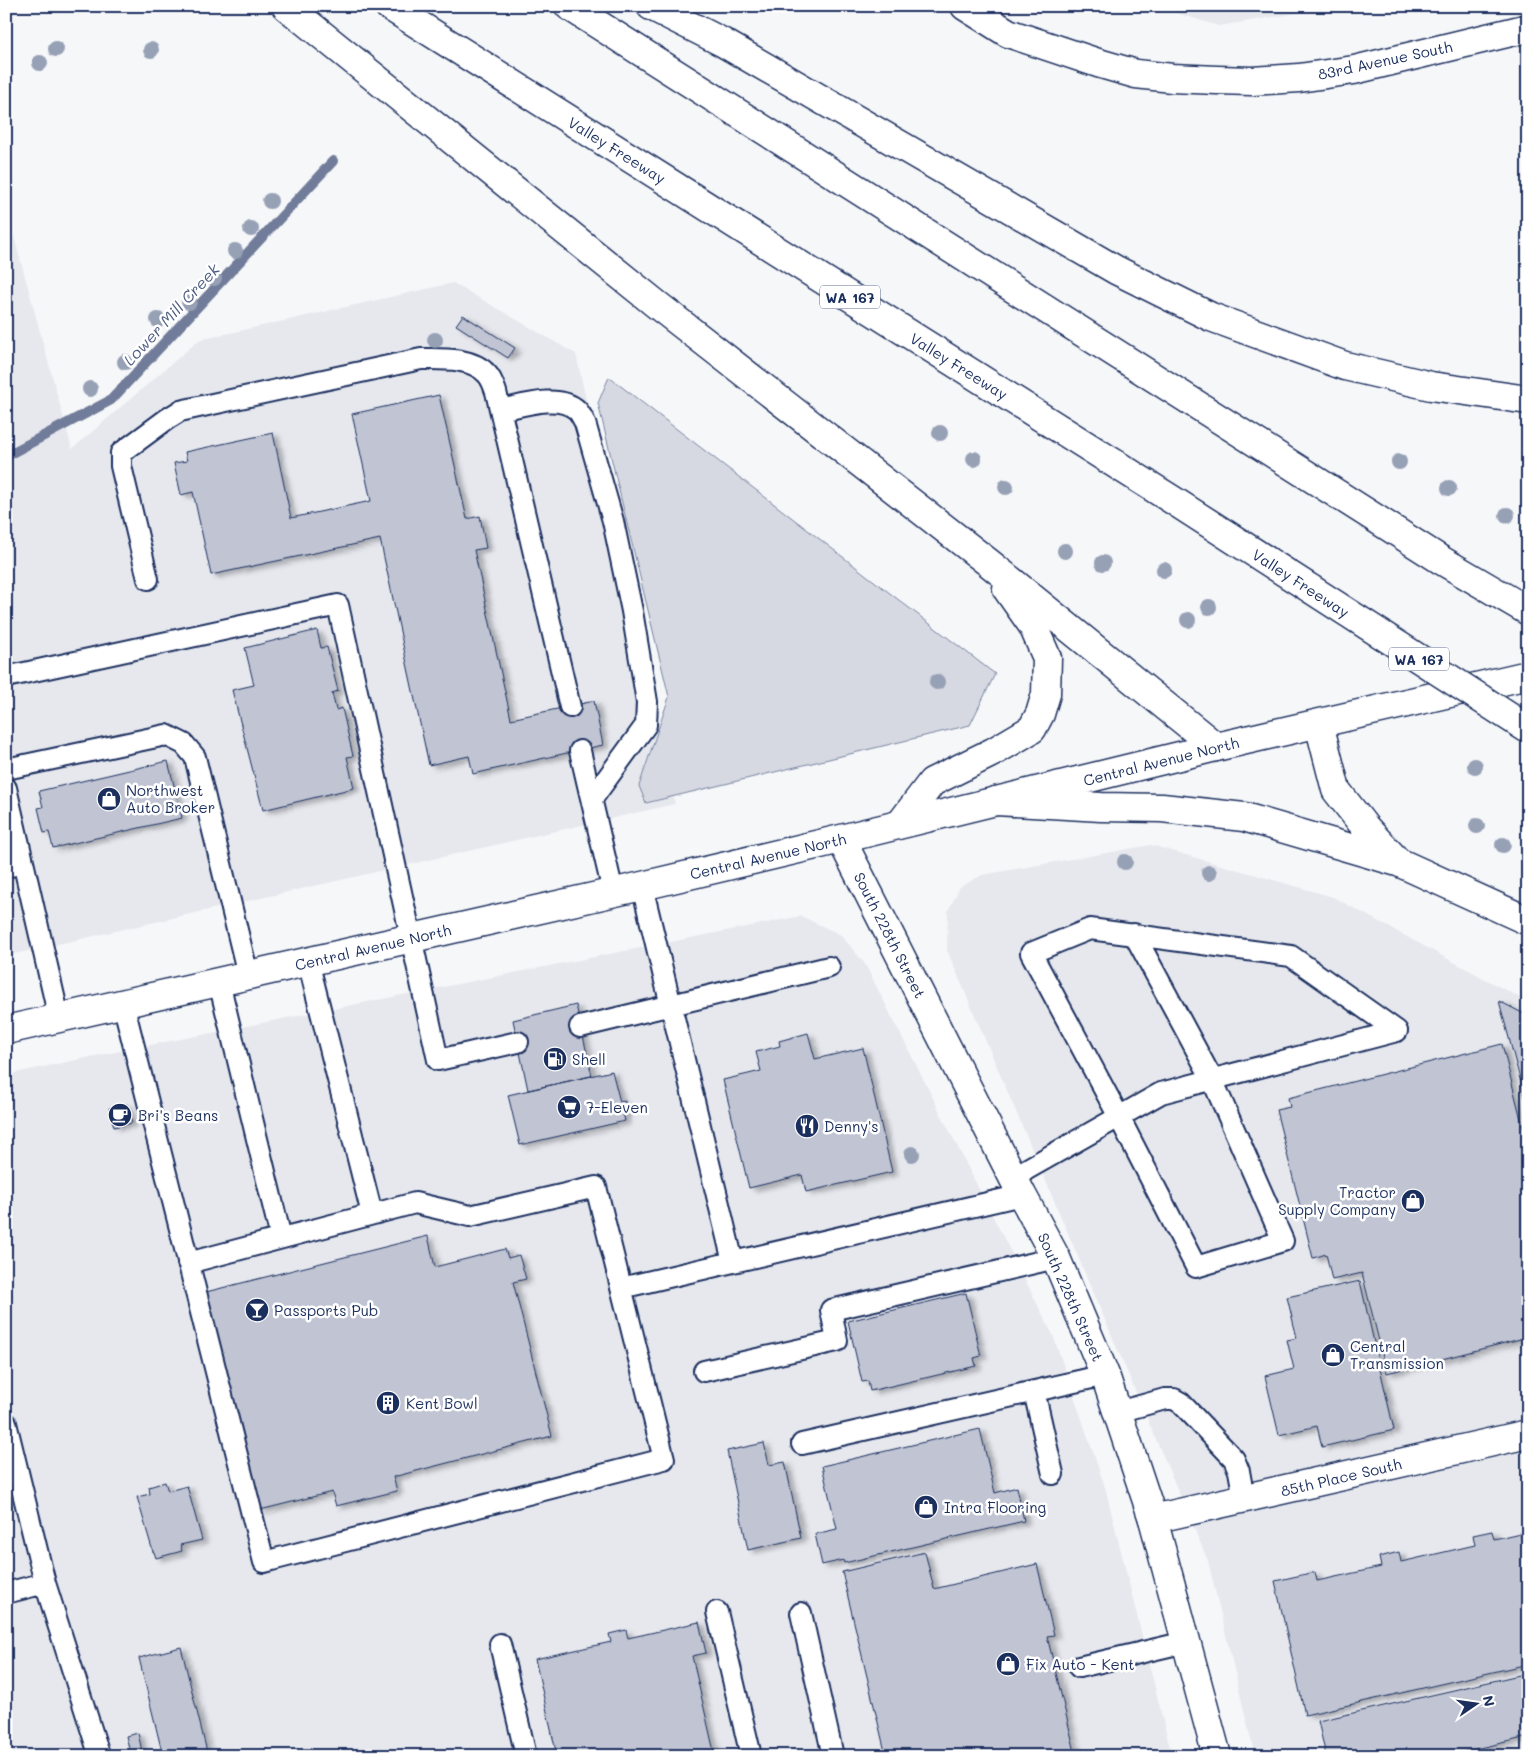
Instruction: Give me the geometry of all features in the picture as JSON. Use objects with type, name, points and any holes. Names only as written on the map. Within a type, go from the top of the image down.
[{"type":"main road","points":[[286,6],[656,304],[989,563],[1216,747]]},
{"type":"main road","name":"Valley Freeway","points":[[389,6],[1155,489],[1528,729]]},
{"type":"main road","points":[[568,6],[1441,560],[1528,611]]},
{"type":"main road","points":[[651,6],[722,42],[1116,270],[1211,317],[1344,366],[1431,386],[1528,400]]},
{"type":"main road","name":"83rd Avenue South","points":[[965,6],[1008,33],[1048,47],[1136,74],[1172,78],[1252,81],[1299,78],[1354,70],[1528,28]]},
{"type":"main road","points":[[901,823],[932,782],[993,752],[1032,729],[1042,708],[1046,694],[1047,658],[1033,626],[989,563]]},
{"type":"main road","name":"Central Avenue North","points":[[6,1030],[642,886],[1216,747],[1528,675]]},
{"type":"main road","points":[[1319,724],[1336,790],[1365,827],[1398,862]]},
{"type":"main road","points":[[996,801],[1100,807],[1162,808],[1244,817],[1398,862],[1528,921]]},
{"type":"main road","name":"South 228th Street","points":[[841,839],[1017,1186],[1056,1258],[1105,1375],[1153,1519],[1217,1756]]},
{"type":"main road","name":"85th Place South","points":[[1153,1519],[1528,1434]]},
{"type":"lane","points":[[148,579],[121,466],[121,453],[167,418],[180,411],[421,358],[471,363],[487,374],[496,392],[570,707]]},
{"type":"lane","points":[[501,410],[545,401],[565,403],[577,410],[585,423],[613,521],[632,611],[645,692],[646,725],[592,799]]},
{"type":"lane","points":[[6,677],[338,605],[438,1060],[518,1042]]},
{"type":"lane","points":[[6,769],[166,735],[184,744],[195,757],[248,975]]},
{"type":"lane","points":[[580,751],[613,892]]},
{"type":"lane","points":[[6,788],[15,865],[59,1018]]},
{"type":"lane","points":[[642,886],[733,1262]]},
{"type":"lane","points":[[620,1288],[733,1262],[1017,1186],[1119,1117],[1161,1092],[1212,1079],[1397,1031],[1291,956],[1134,934],[1090,929],[1032,953],[1119,1117],[1196,1267],[1283,1240],[1212,1079],[1134,934]]},
{"type":"lane","points":[[308,962],[372,1214]]},
{"type":"lane","points":[[580,1027],[829,967]]},
{"type":"lane","points":[[219,982],[282,1238]]},
{"type":"lane","points":[[123,1004],[188,1262],[264,1562],[664,1459],[596,1187],[470,1216],[415,1203],[188,1262]]},
{"type":"lane","points":[[704,1372],[837,1341],[831,1310],[1056,1258]]},
{"type":"lane","points":[[802,1444],[1105,1375]]},
{"type":"lane","points":[[1034,1391],[1053,1474]]},
{"type":"lane","points":[[1118,1412],[1174,1398],[1181,1403],[1234,1460],[1239,1471],[1244,1499]]},
{"type":"lane","points":[[6,1423],[46,1583],[99,1754]]},
{"type":"lane","points":[[6,1593],[46,1583]]},
{"type":"lane","points":[[717,1612],[751,1756]]},
{"type":"lane","points":[[801,1613],[833,1756]]},
{"type":"lane","points":[[1079,1667],[1186,1642]]},
{"type":"lane","points":[[500,1644],[526,1756]]},
{"type":"shaded area","points":[[1153,6],[1340,6],[1219,26]]},
{"type":"shaded area","points":[[6,207],[72,449],[199,340],[453,283],[576,354],[675,804],[6,956]]},
{"type":"shaded area","points":[[609,377],[995,674],[970,725],[646,803],[639,786],[669,697],[598,403]]},
{"type":"shaded area","points":[[1151,845],[1333,897],[1528,1002],[1528,1756],[1255,1756],[1208,1561],[947,950],[948,911],[960,887],[982,875]]},
{"type":"shaded area","points":[[801,916],[841,935],[865,964],[1053,1335],[1105,1487],[1172,1756],[6,1756],[6,1075]]},
{"type":"building","points":[[463,315],[515,348],[508,358],[456,325]]},
{"type":"building","points":[[439,395],[467,519],[480,516],[486,548],[474,550],[511,719],[594,701],[603,745],[473,774],[469,756],[429,765],[380,539],[211,575],[193,492],[181,495],[174,463],[187,461],[185,452],[273,433],[291,518],[371,501],[352,414]]},
{"type":"building","points":[[317,630],[321,648],[327,647],[338,691],[332,693],[336,710],[342,708],[353,756],[347,757],[354,788],[263,810],[232,690],[254,685],[245,648]]},
{"type":"building","name":"Northwest Auto Broker","points":[[168,761],[182,818],[53,848],[49,832],[44,833],[38,808],[43,807],[39,791]]},
{"type":"building","points":[[1499,1001],[1528,1016],[1528,1109]]},
{"type":"building","name":"Shell","points":[[576,1005],[592,1076],[528,1090],[513,1020]]},
{"type":"building","name":"Denny's","points":[[808,1033],[815,1059],[863,1048],[892,1172],[806,1192],[802,1175],[749,1188],[723,1080],[761,1071],[756,1052],[780,1046],[779,1041]]},
{"type":"building","name":"Tractor Supply Company","points":[[1502,1044],[1528,1147],[1528,1337],[1387,1373],[1362,1273],[1332,1280],[1326,1254],[1313,1258],[1276,1110],[1290,1107],[1288,1098]]},
{"type":"building","name":"7-Eleven","points":[[612,1071],[620,1102],[625,1101],[627,1113],[623,1113],[625,1121],[520,1145],[508,1095]]},
{"type":"building","name":"Bri's Beans","points":[[127,1104],[132,1123],[114,1127],[109,1108]]},
{"type":"building","name":"Kent Bowl","points":[[428,1236],[435,1267],[505,1249],[508,1258],[519,1255],[526,1279],[513,1282],[552,1436],[393,1477],[397,1491],[336,1506],[332,1492],[260,1510],[202,1293]]},
{"type":"building","name":"Central Transmission","points":[[1360,1281],[1394,1430],[1322,1447],[1317,1426],[1279,1435],[1265,1376],[1294,1369],[1287,1340],[1297,1338],[1287,1297]]},
{"type":"building","points":[[966,1293],[981,1356],[974,1358],[976,1366],[870,1391],[868,1381],[862,1382],[848,1321]]},
{"type":"building","name":"Intra Flooring","points":[[980,1429],[995,1493],[1017,1487],[1024,1521],[844,1563],[843,1560],[822,1565],[815,1534],[837,1529],[822,1466]]},
{"type":"building","points":[[764,1443],[769,1465],[785,1462],[801,1538],[748,1550],[727,1451]]},
{"type":"building","points":[[165,1482],[168,1491],[187,1486],[202,1540],[180,1545],[182,1551],[156,1558],[137,1497],[150,1494],[149,1487]]},
{"type":"building","points":[[1492,1531],[1494,1539],[1520,1533],[1528,1570],[1528,1664],[1305,1715],[1275,1581],[1315,1572],[1317,1581],[1381,1567],[1379,1557],[1399,1552],[1401,1562],[1475,1545],[1473,1535]]},
{"type":"building","points":[[925,1552],[934,1589],[1037,1564],[1054,1635],[1047,1636],[1076,1756],[886,1756],[842,1572]]},
{"type":"building","points":[[699,1622],[706,1653],[692,1656],[715,1756],[557,1756],[535,1659],[611,1642],[609,1634],[626,1630],[628,1638]]},
{"type":"building","points":[[181,1647],[208,1756],[163,1756],[139,1658]]},
{"type":"building","points":[[1528,1673],[1528,1737],[1444,1756],[1326,1756],[1318,1721]]},
{"type":"building","points":[[138,1733],[143,1756],[131,1756],[126,1736]]},
{"type":"building","points":[[122,1749],[123,1756],[93,1756],[99,1754]]},
{"type":"waterway","name":"Lower Mill Creek","points":[[6,456],[111,400],[333,161]]},
{"type":"place","name":"Northwest Auto Broker","points":[[109,799]]},
{"type":"place","name":"Shell","points":[[555,1059]]},
{"type":"place","name":"7-Eleven","points":[[569,1107]]},
{"type":"place","name":"Bri's Beans","points":[[120,1115]]},
{"type":"place","name":"Denny's","points":[[807,1126]]},
{"type":"place","name":"Tractor Supply Company","points":[[1413,1201]]},
{"type":"place","name":"Passports Pub","points":[[257,1310]]},
{"type":"place","name":"Central Transmission","points":[[1333,1355]]},
{"type":"place","name":"Kent Bowl","points":[[388,1403]]},
{"type":"place","name":"Intra Flooring","points":[[926,1507]]},
{"type":"place","name":"Fix Auto - Kent","points":[[1008,1664]]}]
